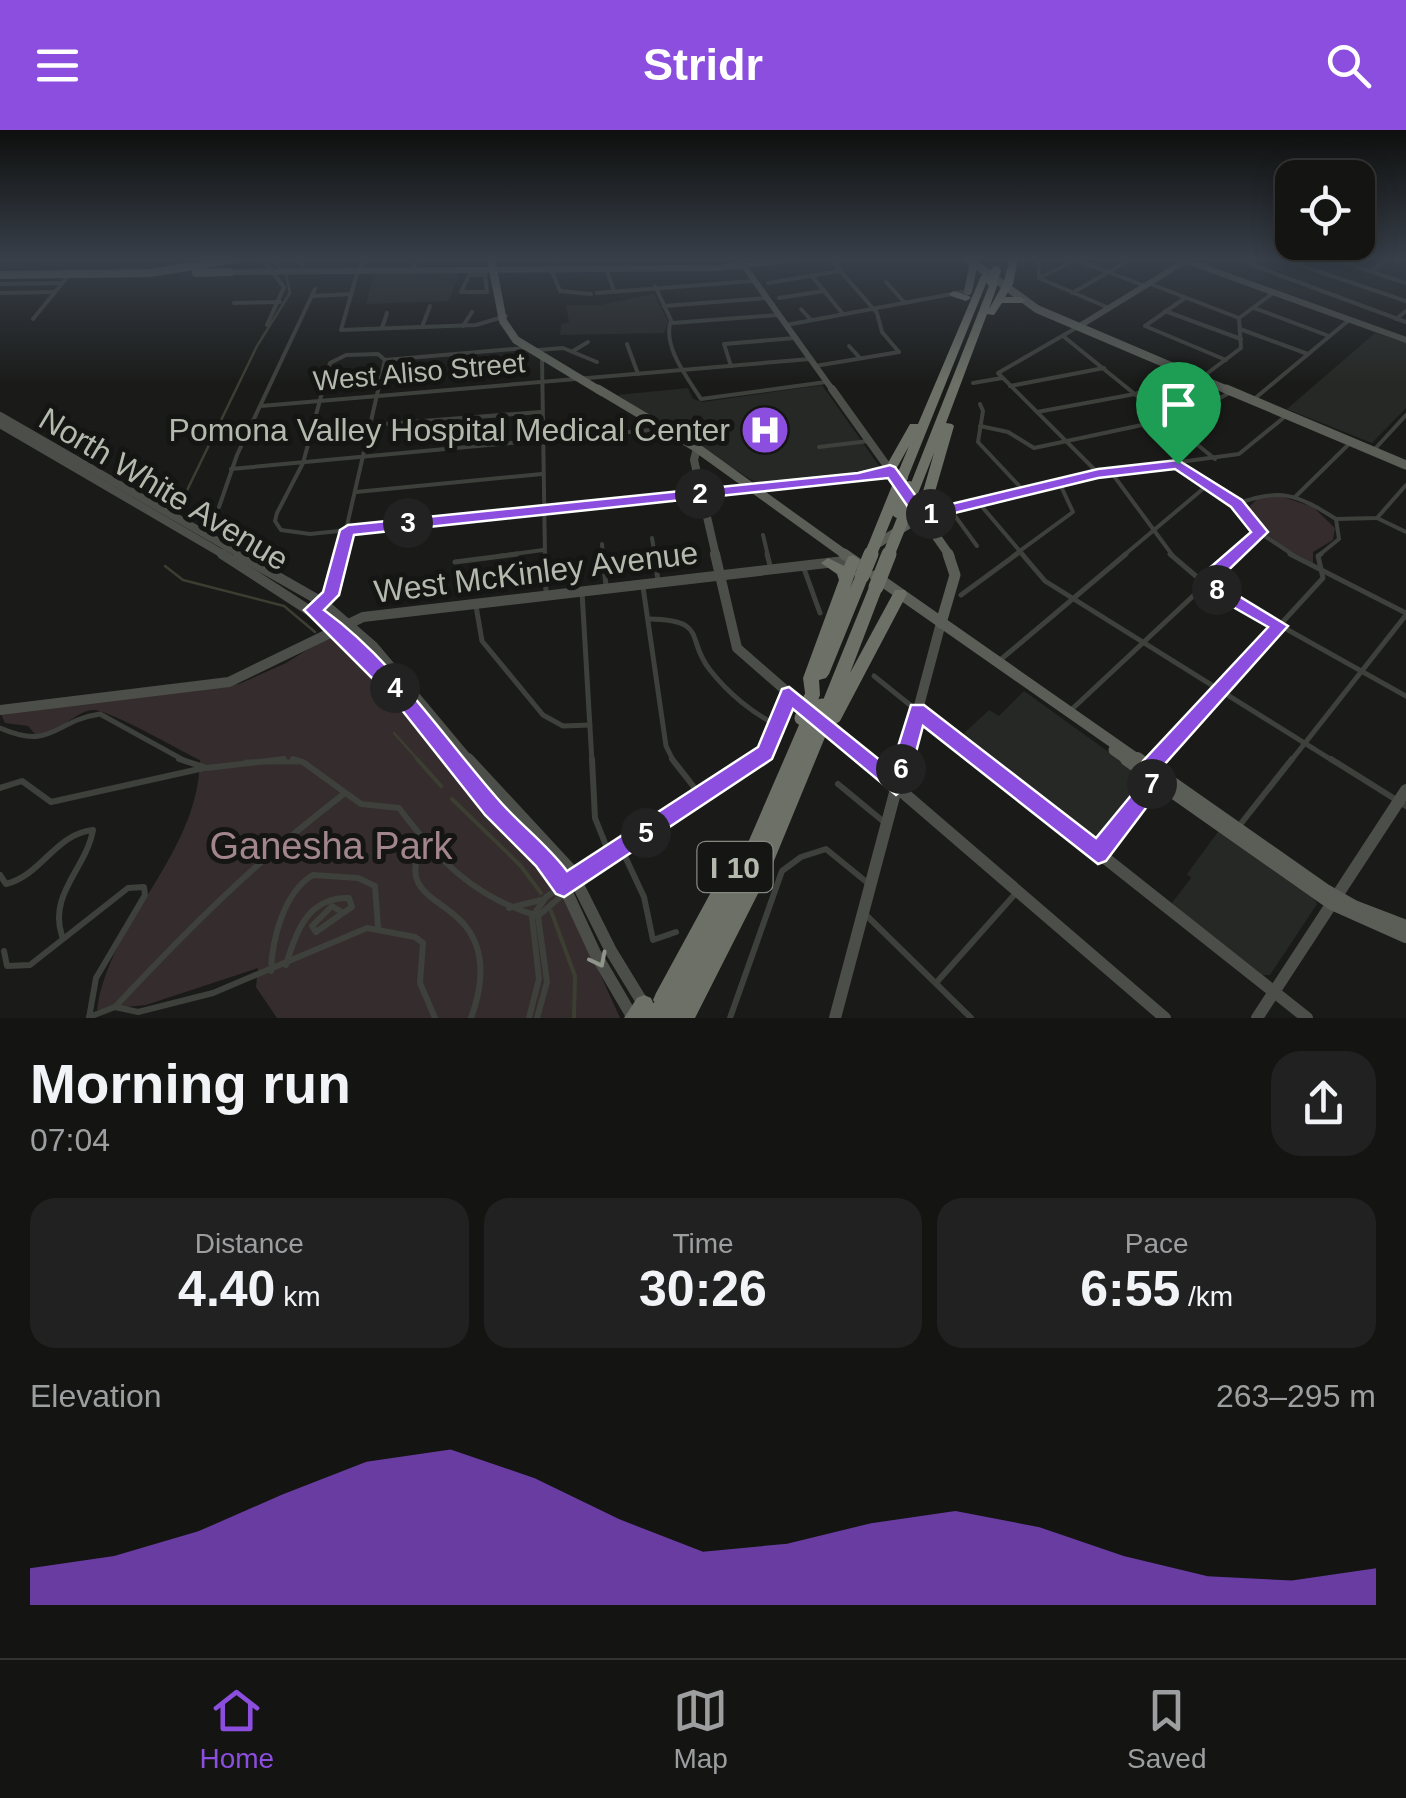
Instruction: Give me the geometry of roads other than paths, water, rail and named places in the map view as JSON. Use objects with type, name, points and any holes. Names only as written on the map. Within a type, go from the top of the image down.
[{"type":"highway","points":[[946,363],[965,300]]},
{"type":"highway","name":"I 10","points":[[820,705],[870,582],[900,473],[974,300]]},
{"type":"highway","points":[[900,473],[974,300]]},
{"type":"highway","name":"I 10","points":[[900,473],[962,372],[980,300]]},
{"type":"highway","points":[[945,510],[925,510],[962,372],[998,300]]},
{"type":"highway","points":[[820,705],[811,678],[853,560]]},
{"type":"highway","points":[[828,563],[843,571],[845,579]]},
{"type":"highway","name":"I 10","points":[[657,1016],[764,862],[854,610],[852,602],[870,582]]},
{"type":"highway","points":[[812,726],[820,705],[900,594]]},
{"type":"main road","points":[[502,300],[508,330],[523,345],[697,448],[1153,773],[1238,828],[1334,900],[1406,927]]},
{"type":"main road","points":[[769,300],[869,441],[900,473],[955,566],[945,626],[896,786],[834,1018]]},
{"type":"main road","points":[[1022,300],[1352,441]]},
{"type":"main road","points":[[1030,300],[1079,326]]},
{"type":"main road","points":[[1079,326],[1121,300]]},
{"type":"main road","points":[[1297,300],[1406,340]]},
{"type":"main road","points":[[504,316],[519,337],[540,353]]},
{"type":"main road","points":[[1254,399],[1406,464]]},
{"type":"main road","name":"North White Avenue","points":[[0,416],[322,602],[492,808],[571,885]]},
{"type":"main road","name":"North White Avenue","points":[[0,424],[341,625]]},
{"type":"main road","points":[[697,448],[694,460],[737,648],[1165,1018]]},
{"type":"main road","points":[[853,560],[925,510]]},
{"type":"main road","name":"West McKinley Avenue","points":[[0,710],[229,682],[363,617],[853,560]]},
{"type":"main road","points":[[945,626],[953,636],[1334,900],[1406,936]]},
{"type":"main road","points":[[918,710],[1306,1018]]},
{"type":"main road","points":[[1258,1018],[1403,799]]},
{"type":"main road","points":[[571,885],[657,1016]]},
{"type":"street","points":[[33,319],[47,300]]},
{"type":"street","points":[[219,507],[278,360],[310,300]]},
{"type":"street","points":[[350,300],[341,330],[462,326],[504,316]]},
{"type":"street","points":[[661,300],[672,323],[668,335],[682,370],[701,399],[826,382]]},
{"type":"street","points":[[664,306],[736,300]]},
{"type":"street","points":[[832,300],[843,314]]},
{"type":"street","points":[[867,300],[874,308]]},
{"type":"street","points":[[786,324],[919,300]]},
{"type":"street","points":[[1090,300],[1109,308]]},
{"type":"street","points":[[1182,300],[1145,326],[1226,360]]},
{"type":"street","points":[[1192,300],[1239,318]]},
{"type":"street","points":[[1239,318],[1263,300]]},
{"type":"street","points":[[1351,300],[1406,322]]},
{"type":"street","points":[[234,303],[280,302]]},
{"type":"street","points":[[267,324],[280,302]]},
{"type":"street","points":[[422,328],[430,306]]},
{"type":"street","name":"West Aliso Street","points":[[261,406],[900,352],[882,332],[874,308]]},
{"type":"street","points":[[1254,308],[1329,336]]},
{"type":"street","points":[[801,309],[811,320]]},
{"type":"street","points":[[1396,318],[1406,311]]},
{"type":"street","points":[[462,326],[472,312]]},
{"type":"street","points":[[1165,312],[1242,339]]},
{"type":"street","points":[[382,328],[386,313]]},
{"type":"street","points":[[672,323],[779,315]]},
{"type":"street","points":[[1202,377],[1241,348],[1239,318]]},
{"type":"street","points":[[1254,399],[1349,320]]},
{"type":"street","points":[[973,383],[1000,376],[1079,326]]},
{"type":"street","points":[[1240,329],[1308,354]]},
{"type":"street","points":[[1063,336],[1215,459]]},
{"type":"street","points":[[732,366],[724,344],[795,338]]},
{"type":"street","points":[[574,351],[588,342]]},
{"type":"street","points":[[626,344],[638,374]]},
{"type":"street","points":[[384,360],[523,345]]},
{"type":"street","points":[[849,346],[860,358]]},
{"type":"street","points":[[546,596],[540,353],[556,347],[597,362]]},
{"type":"street","points":[[384,360],[372,354],[334,360],[328,368],[323,400],[303,462],[277,513],[278,527],[298,535],[900,473]]},
{"type":"street","points":[[312,610],[333,589],[384,360]]},
{"type":"street","points":[[1010,386],[1104,368]]},
{"type":"street","points":[[1037,412],[1135,394],[1187,371]]},
{"type":"street","points":[[1000,376],[1098,473]]},
{"type":"street","points":[[980,426],[1008,432],[1029,448],[1169,421],[1209,407],[1233,390]]},
{"type":"street","points":[[980,404],[980,446],[1024,490]]},
{"type":"street","points":[[371,425],[541,412]]},
{"type":"street","points":[[977,546],[945,510],[1098,473],[1215,459],[1248,449],[1287,415]]},
{"type":"street","points":[[1374,450],[1406,415]]},
{"type":"street","points":[[232,470],[664,428]]},
{"type":"street","points":[[819,446],[869,441]]},
{"type":"street","points":[[1294,497],[1352,441]]},
{"type":"street","points":[[1178,464],[1237,504],[1260,532],[1322,571],[1406,614],[1238,828]]},
{"type":"street","points":[[1110,472],[1179,564],[1204,583],[1406,696]]},
{"type":"street","points":[[356,492],[542,474]]},
{"type":"street","points":[[961,595],[1073,512],[1059,482]]},
{"type":"street","points":[[999,661],[1210,484]]},
{"type":"street","points":[[1377,518],[1406,485]]},
{"type":"street","points":[[1237,504],[1265,492],[1294,497],[1336,520],[1377,518],[1406,532]]},
{"type":"street","points":[[978,502],[1037,576],[1304,743],[1403,799]]},
{"type":"street","points":[[1098,853],[1218,689],[1322,578],[1318,556],[1339,539],[1336,520]]},
{"type":"street","points":[[1070,711],[1260,532]]},
{"type":"street","points":[[762,535],[772,569]]},
{"type":"street","points":[[652,538],[658,583]]},
{"type":"street","points":[[602,544],[607,589]]},
{"type":"street","points":[[455,562],[543,550]]},
{"type":"street","points":[[803,566],[820,613]]},
{"type":"street","points":[[643,585],[666,746],[675,765],[701,796]]},
{"type":"street","points":[[582,592],[595,818],[611,858]]},
{"type":"street","points":[[476,604],[482,641],[544,714],[563,726],[590,725]]},
{"type":"street","points":[[649,619],[678,621],[688,628],[696,637],[707,666],[760,718],[779,726]]},
{"type":"street","points":[[874,676],[918,710]]},
{"type":"street","points":[[534,916],[571,885],[766,752],[789,694]]},
{"type":"street","points":[[0,728],[34,740],[56,734],[74,720],[100,714],[176,758],[207,768]]},
{"type":"street","points":[[0,788],[22,782],[51,802],[100,788],[165,780],[207,768],[272,758],[292,759],[362,804],[399,808],[444,868],[509,908],[534,916]]},
{"type":"street","points":[[838,784],[886,824]]},
{"type":"street","points":[[89,1018],[115,1007],[220,896],[273,848],[345,793]]},
{"type":"street","points":[[0,875],[6,884],[22,880],[74,834],[93,830],[91,844],[57,910],[56,925],[62,936]]},
{"type":"street","points":[[424,842],[416,870],[425,896],[464,923],[480,957],[484,986],[471,1018]]},
{"type":"street","points":[[730,1018],[777,878],[801,857],[826,849],[870,885]]},
{"type":"street","points":[[622,850],[644,897],[653,940],[676,932]]},
{"type":"street","points":[[271,971],[270,953],[297,888],[309,877],[334,872],[367,879],[375,886],[378,929]]},
{"type":"street","points":[[509,908],[544,899],[571,885]]},
{"type":"street","points":[[4,951],[8,966],[21,968],[128,888],[146,890],[96,978],[89,1018]]},
{"type":"street","points":[[936,983],[1018,891]]},
{"type":"street","points":[[286,964],[293,938],[310,909],[334,896],[349,898],[352,908],[344,914]]},
{"type":"street","points":[[528,1018],[538,986],[530,938],[534,916],[544,899]]},
{"type":"street","points":[[862,911],[968,1017]]},
{"type":"street","points":[[534,916],[546,982],[537,1018]]},
{"type":"street","points":[[115,1007],[138,1012],[167,1005],[271,971],[367,928],[423,943],[420,984],[435,1018]]},
{"type":"waterway","points":[[176,513],[257,346],[285,300]]},
{"type":"waterway","points":[[165,566],[183,580],[284,606],[315,632]]},
{"type":"waterway","points":[[394,733],[420,762]]},
{"type":"waterway","points":[[417,759],[441,786]]},
{"type":"waterway","points":[[452,799],[520,865],[541,893]]},
{"type":"waterway","points":[[551,911],[575,976],[574,1018]]},
{"type":"place","name":"Pomona Valley Hospital Medical Center","points":[[765,430]]},
{"type":"park label","name":"Ganesha Park","points":[[331,846]]}]
